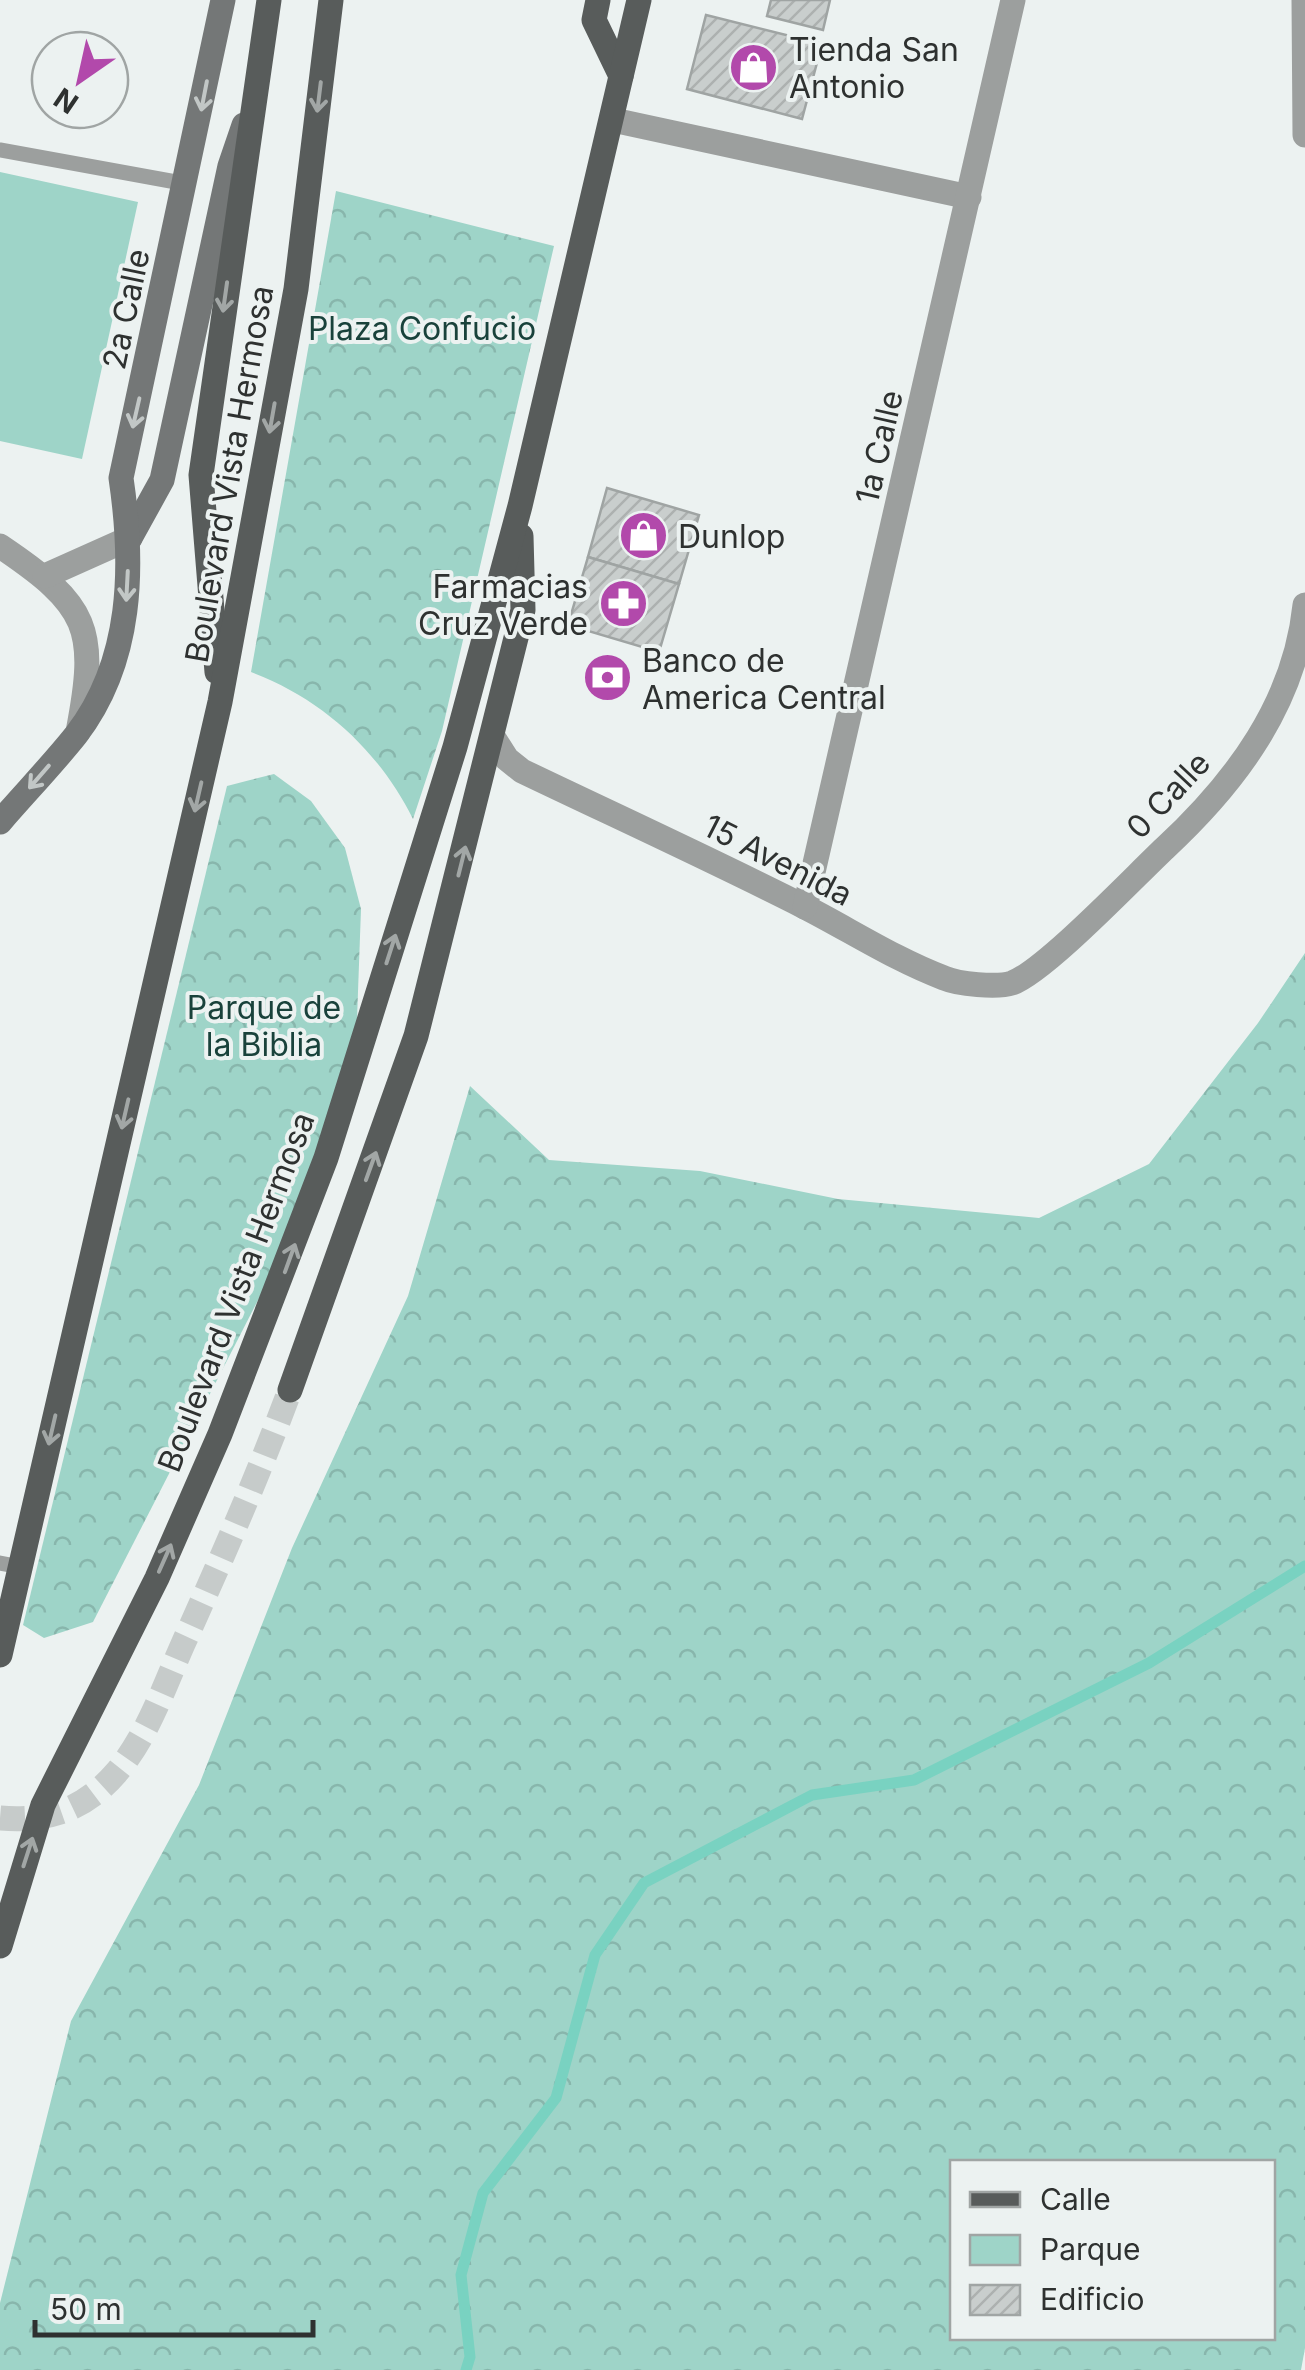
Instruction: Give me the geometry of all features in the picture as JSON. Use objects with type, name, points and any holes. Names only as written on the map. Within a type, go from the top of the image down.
[{"type":"main road","points":[[220,702],[200,475],[268,0]]},
{"type":"main road","name":"Boulevard Vista Hermosa","points":[[0,1655],[10,1565],[220,702],[296,289],[331,0]]},
{"type":"main road","points":[[598,0],[594,20],[621,76]]},
{"type":"main road","name":"Boulevard Vista Hermosa","points":[[0,1946],[61,1762],[157,1578],[286,1271],[326,1158],[455,748],[520,506],[639,0]]},
{"type":"main road","points":[[290,1390],[416,1036],[524,610],[520,506]]},
{"type":"street","name":"2a Calle","points":[[78,732],[124,635],[130,538],[121,478],[187,184],[223,0]]},
{"type":"street","name":"1a Calle","points":[[805,907],[1013,0]]},
{"type":"street","points":[[1304,0],[1305,135]]},
{"type":"street","points":[[44,576],[130,538],[162,480],[230,166],[254,96]]},
{"type":"street","points":[[613,120],[969,197]]},
{"type":"street","points":[[0,546],[44,576],[84,628],[90,652],[78,732],[0,822]]},
{"type":"street","name":"0 Calle","points":[[1010,984],[1046,960],[1172,842],[1226,784],[1266,728],[1293,675],[1305,605]]},
{"type":"street","name":"15 Avenida","points":[[493,737],[507,759],[522,771],[805,907],[882,950],[949,980],[1010,984]]},
{"type":"street","points":[[481,786],[522,771]]},
{"type":"lane","points":[[0,150],[187,184]]},
{"type":"green space","points":[[0,172],[138,202],[82,459],[0,441]]},
{"type":"green space","name":"Plaza Confucio","points":[[336,191],[554,246],[442,731],[413,819],[383,771],[346,730],[302,697],[251,672]]},
{"type":"green space","name":"Parque de la Biblia","points":[[274,774],[311,801],[345,848],[361,909],[356,1047],[277,1263],[93,1622],[44,1638],[23,1625],[227,786]]},
{"type":"green space","points":[[1305,953],[1305,2348],[1301,2370],[0,2370],[0,2303],[71,2021],[199,1785],[292,1548],[408,1296],[470,1086],[549,1160],[700,1171],[838,1199],[1039,1218],[1149,1164],[1258,1023]]},
{"type":"building","points":[[771,0],[830,0],[823,30],[767,16]]},
{"type":"building","name":"Tienda San Antonio","points":[[706,15],[822,44],[802,119],[687,89]]},
{"type":"building","name":"Dunlop","points":[[607,488],[699,515],[679,584],[588,557]]},
{"type":"building","name":"Farmacias Cruz Verde","points":[[588,557],[679,584],[659,652],[568,625]]},
{"type":"waterway","points":[[466,2370],[470,2357],[461,2275],[483,2193],[556,2098],[595,1955],[644,1883],[812,1795],[914,1780],[1149,1663],[1305,1566]]},
{"type":"tunnel","points":[[0,1818],[33,1818],[78,1805],[104,1786],[127,1759],[162,1694],[290,1390]]},
{"type":"place","name":"Tienda San Antonio","points":[[754,67]]},
{"type":"place","name":"Dunlop","points":[[643,536]]},
{"type":"place","name":"Farmacias Cruz Verde","points":[[623,604]]},
{"type":"place","name":"Banco de America Central","points":[[607,678]]}]
